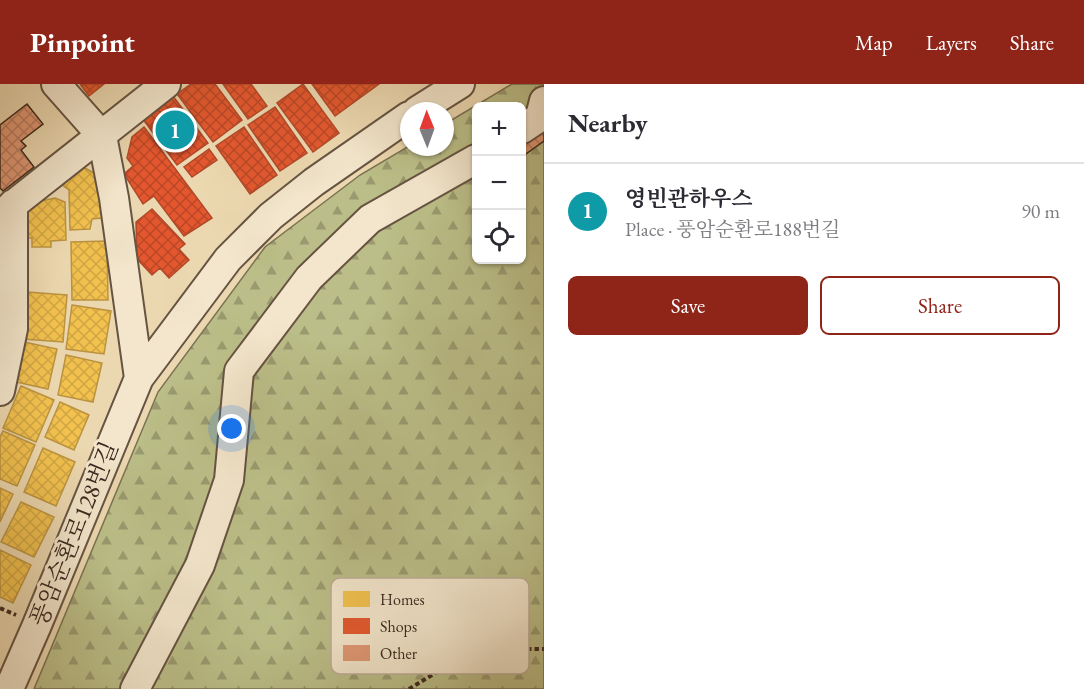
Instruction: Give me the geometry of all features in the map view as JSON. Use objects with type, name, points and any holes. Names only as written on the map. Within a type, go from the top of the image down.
[{"type":"street","points":[[56,84],[102,136],[114,198],[139,378]]},
{"type":"street","points":[[0,391],[12,329],[7,209],[166,84]]},
{"type":"street","points":[[431,102],[460,84]]},
{"type":"street","points":[[526,126],[540,117],[544,101]]},
{"type":"street","name":"풍암순환로128번길","points":[[9,689],[139,378],[228,259],[271,216],[324,175],[400,122]]},
{"type":"street","points":[[135,689],[200,565],[229,480],[239,371],[309,279],[370,219],[472,162]]},
{"type":"path","points":[[409,689],[434,674]]},
{"type":"green space","points":[[512,84],[544,84],[544,689],[34,689],[158,392],[265,247],[360,175],[400,151],[400,156],[454,156],[454,119],[472,108],[472,264],[526,264],[526,102],[482,102]]},
{"type":"building: Homes","points":[[79,165],[98,175],[102,218],[92,219],[90,229],[70,230],[69,190],[58,182]]},
{"type":"building: Homes","points":[[55,198],[65,202],[66,240],[51,241],[51,247],[32,247],[32,238],[24,238],[23,210],[36,202]]},
{"type":"building: Homes","points":[[107,241],[108,300],[72,300],[71,242]]},
{"type":"building: Homes","points":[[27,292],[67,295],[63,342],[23,339]]},
{"type":"building: Homes","points":[[72,305],[111,311],[104,354],[66,349]]},
{"type":"building: Homes","points":[[24,342],[57,349],[48,389],[16,382]]},
{"type":"building: Homes","points":[[66,355],[102,363],[93,402],[58,395]]},
{"type":"building: Homes","points":[[21,386],[54,400],[36,442],[3,428]]},
{"type":"building: Homes","points":[[60,402],[89,415],[74,450],[45,437]]},
{"type":"building: Homes","points":[[3,431],[35,445],[17,486],[0,479],[0,437]]},
{"type":"building: Homes","points":[[43,448],[75,462],[56,506],[24,492]]},
{"type":"building: Homes","points":[[0,488],[13,494],[0,522]]},
{"type":"building: Homes","points":[[21,502],[54,517],[34,557],[1,542]]},
{"type":"building: Homes","points":[[0,550],[31,565],[13,603],[0,597]]},
{"type":"building: Shops","points":[[80,84],[104,84],[89,96]]},
{"type":"building: Shops","points":[[191,84],[215,84],[242,120],[213,142],[177,94]]},
{"type":"building: Shops","points":[[223,84],[251,84],[267,106],[248,119]]},
{"type":"building: Shops","points":[[303,84],[339,133],[313,152],[277,103]]},
{"type":"building: Shops","points":[[312,84],[379,84],[335,116]]},
{"type":"building: Shops","points":[[173,96],[208,143],[177,165],[142,118]]},
{"type":"building: Shops","points":[[275,107],[307,153],[280,171],[248,125]]},
{"type":"building: Shops","points":[[144,127],[212,218],[184,236],[154,196],[143,204],[124,174],[133,166],[127,158],[132,137]]},
{"type":"building: Shops","points":[[244,127],[277,175],[250,194],[216,146]]},
{"type":"building: Shops","points":[[209,149],[217,160],[192,177],[184,167]]},
{"type":"building: Shops","points":[[152,209],[185,244],[179,249],[189,260],[169,278],[160,268],[152,275],[137,259],[136,222]]},
{"type":"building: Other","points":[[27,104],[43,124],[21,141],[26,146],[21,150],[34,167],[3,191],[0,188],[0,125]]},
{"type":"building: Other","points":[[544,125],[544,141],[526,154],[526,138]]},
{"type":"place","name":"영빈관하우스","points":[[175,130]]}]
